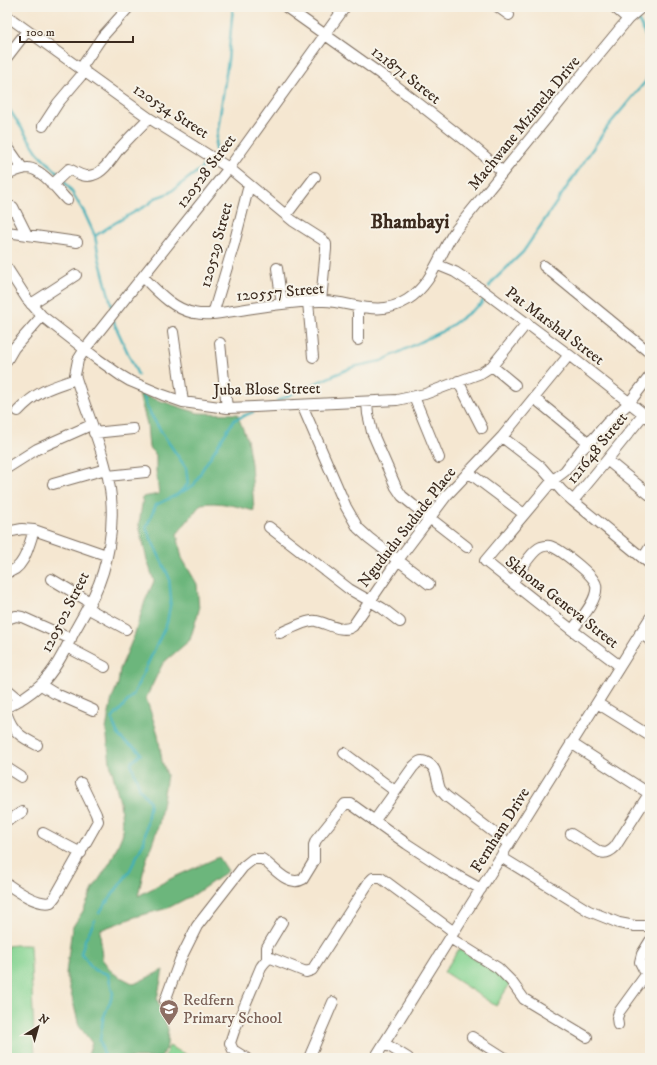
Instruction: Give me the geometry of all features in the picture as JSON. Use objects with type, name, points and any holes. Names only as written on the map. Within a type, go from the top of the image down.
[{"type":"street","points":[[43,126],[83,69],[102,37],[129,7]]},
{"type":"street","name":"121871 Street","points":[[286,7],[386,78],[474,147],[503,172]]},
{"type":"street","name":"120528 Street","points":[[85,350],[229,168],[345,7]]},
{"type":"street","points":[[498,7],[509,15]]},
{"type":"street","points":[[614,7],[635,13]]},
{"type":"street","name":"Machwane Mzimela Drive","points":[[438,265],[444,249],[455,231],[635,13]]},
{"type":"street","name":"120534 Street","points":[[7,16],[150,118],[229,168],[286,215],[323,240],[326,244],[321,301]]},
{"type":"street","points":[[7,57],[28,31]]},
{"type":"street","points":[[7,175],[29,168],[61,177],[94,175],[106,166],[150,118]]},
{"type":"street","points":[[7,146],[23,169]]},
{"type":"street","points":[[61,177],[67,200]]},
{"type":"street","points":[[286,215],[314,177]]},
{"type":"street","name":"120529 Street","points":[[213,314],[234,244],[249,185]]},
{"type":"street","points":[[13,207],[27,235]]},
{"type":"street","points":[[7,232],[77,242]]},
{"type":"street","name":"120557 Street","points":[[143,277],[163,296],[182,309],[196,314],[213,314],[282,304],[321,301],[377,309],[400,304],[416,294],[428,281],[438,265]]},
{"type":"street","name":"Pat Marshal Street","points":[[438,265],[466,278],[569,355],[647,416]]},
{"type":"street","points":[[544,266],[650,353]]},
{"type":"street","name":"Juba Blose Street","points":[[7,268],[10,281],[42,316],[85,350],[130,381],[184,402],[228,408],[367,402],[414,397],[481,372],[492,366],[527,323]]},
{"type":"street","points":[[277,268],[282,304]]},
{"type":"street","points":[[31,304],[76,275]]},
{"type":"street","points":[[308,302],[313,357]]},
{"type":"street","points":[[358,307],[358,340]]},
{"type":"street","points":[[7,360],[14,348],[42,316]]},
{"type":"street","points":[[173,332],[184,402]]},
{"type":"street","points":[[220,343],[228,408]]},
{"type":"street","name":"120502 Street","points":[[7,707],[20,700],[40,685],[54,668],[89,605],[99,582],[106,555],[111,526],[111,498],[107,472],[75,375],[76,366],[85,350]]},
{"type":"street","name":"Ngududu Sudude Place","points":[[280,633],[313,621],[339,628],[350,628],[355,623],[398,560],[447,495],[502,437],[569,355]]},
{"type":"street","points":[[492,366],[515,385]]},
{"type":"street","points":[[468,472],[524,514],[553,480],[565,471],[576,454],[629,403],[650,376]]},
{"type":"street","points":[[18,411],[34,396],[42,391],[76,379]]},
{"type":"street","points":[[458,381],[482,428]]},
{"type":"street","points":[[414,397],[439,458]]},
{"type":"street","points":[[534,398],[589,443]]},
{"type":"street","points":[[367,402],[372,432],[396,487],[402,496],[467,547]]},
{"type":"street","points":[[302,405],[352,519],[358,528],[429,584]]},
{"type":"street","name":"121648 Street","points":[[572,501],[647,416]]},
{"type":"street","points":[[7,468],[37,449],[93,429],[133,429]]},
{"type":"street","points":[[502,437],[540,467],[572,501],[646,561],[650,547]]},
{"type":"street","points":[[607,460],[650,495]]},
{"type":"street","points":[[53,484],[107,472],[146,472]]},
{"type":"street","name":"Skhona Geneva Street","points":[[524,514],[485,561],[620,666]]},
{"type":"street","points":[[269,527],[349,589],[382,608],[400,622]]},
{"type":"street","points":[[7,532],[22,529],[34,530],[106,555]]},
{"type":"street","points":[[7,572],[11,572],[19,565],[34,530]]},
{"type":"street","points":[[512,582],[538,549],[547,545],[560,551],[586,572],[594,580],[596,585],[595,596],[587,610],[572,630]]},
{"type":"street","points":[[51,579],[126,629]]},
{"type":"street","points":[[7,619],[14,616],[22,617],[69,643],[104,667]]},
{"type":"street","name":"Fernham Drive","points":[[375,1058],[650,618]]},
{"type":"street","points":[[640,633],[650,640]]},
{"type":"street","points":[[40,685],[54,693],[93,710]]},
{"type":"street","points":[[7,689],[20,700]]},
{"type":"street","points":[[597,703],[650,736]]},
{"type":"street","points":[[7,715],[12,726],[19,735],[37,745]]},
{"type":"street","points":[[571,743],[650,794],[615,847],[609,852],[600,852],[571,834]]},
{"type":"street","points":[[344,753],[395,791]]},
{"type":"street","points":[[374,820],[417,763],[423,761],[428,762],[434,768],[440,787],[446,796],[509,844]]},
{"type":"street","points":[[7,768],[21,777]]},
{"type":"street","points":[[7,884],[16,891],[36,900],[47,903],[51,902],[55,898],[98,821],[81,783]]},
{"type":"street","points":[[165,1001],[180,960],[197,926],[243,867],[248,862],[257,858],[262,859],[287,879],[294,881],[303,879],[314,861],[314,844],[316,840],[345,804],[351,804],[407,844],[447,870],[481,889]]},
{"type":"street","points":[[7,820],[22,812]]},
{"type":"street","points":[[43,833],[81,853]]},
{"type":"street","points":[[501,857],[589,911],[619,923],[635,926],[650,926]]},
{"type":"street","points":[[267,959],[276,958],[306,972],[312,970],[369,882],[374,878],[381,878],[452,935],[498,968],[511,981],[524,999],[587,1037]]},
{"type":"street","points":[[246,1058],[233,1050],[230,1043],[261,967],[267,959],[267,947],[282,922]]},
{"type":"street","points":[[618,1025],[617,1018],[619,1012],[649,973],[641,966],[640,958],[650,941]]},
{"type":"street","points":[[309,1058],[333,1002]]},
{"type":"street","points":[[472,1037],[505,1058]]},
{"type":"street","points":[[384,1043],[408,1058]]},
{"type":"green space","points":[[139,394],[198,413],[237,414],[247,439],[251,464],[254,511],[221,504],[201,504],[177,534],[182,558],[197,584],[199,610],[190,640],[163,663],[146,698],[158,734],[162,761],[167,775],[159,824],[145,864],[138,896],[172,878],[219,857],[228,871],[195,894],[168,908],[135,917],[100,930],[102,959],[113,973],[134,984],[163,970],[157,999],[168,1029],[167,1045],[161,1058],[87,1058],[92,1043],[79,1026],[66,973],[72,928],[83,911],[94,887],[111,861],[123,833],[120,802],[110,763],[106,729],[112,698],[118,684],[120,669],[154,581],[147,560],[139,525],[143,497],[159,494],[156,471],[156,455],[149,448],[147,424]]},
{"type":"green space","points":[[30,945],[35,1058],[7,1058],[7,946]]},
{"type":"green space","points":[[459,949],[511,982],[496,1006],[444,972]]},
{"type":"green space","points":[[169,1046],[193,1058],[164,1058]]},
{"type":"waterway","points":[[215,150],[228,60],[233,7]]},
{"type":"waterway","points":[[628,7],[633,13]]},
{"type":"waterway","points":[[636,17],[646,38],[650,60]]},
{"type":"waterway","points":[[489,287],[493,281],[523,252],[608,126],[646,81],[650,64]]},
{"type":"waterway","points":[[7,106],[38,153],[59,174]]},
{"type":"waterway","points":[[95,236],[149,204],[155,198],[169,193],[202,168],[205,160]]},
{"type":"waterway","points":[[62,178],[84,212],[95,236],[99,258],[112,307]]},
{"type":"waterway","points":[[277,401],[353,367],[381,361],[445,330],[481,304],[484,299]]},
{"type":"waterway","points":[[114,321],[138,375]]},
{"type":"waterway","points":[[99,913],[129,872],[144,842],[150,802],[140,789],[131,763],[141,754],[138,750],[126,743],[120,737],[116,731],[112,719],[133,695],[167,623],[171,600],[169,577],[146,528],[156,505],[178,494],[188,484],[186,468],[147,408],[143,393]]},
{"type":"waterway","points":[[182,492],[194,485],[234,420],[253,412]]},
{"type":"waterway","points":[[95,920],[85,940],[81,953],[94,970],[108,974],[113,994],[103,1019],[100,1040],[104,1055],[101,1058]]},
{"type":"place","name":"Redfern Primary School","points":[[169,1026]]},
{"type":"district","name":"Bhambayi","points":[[410,222]]}]
